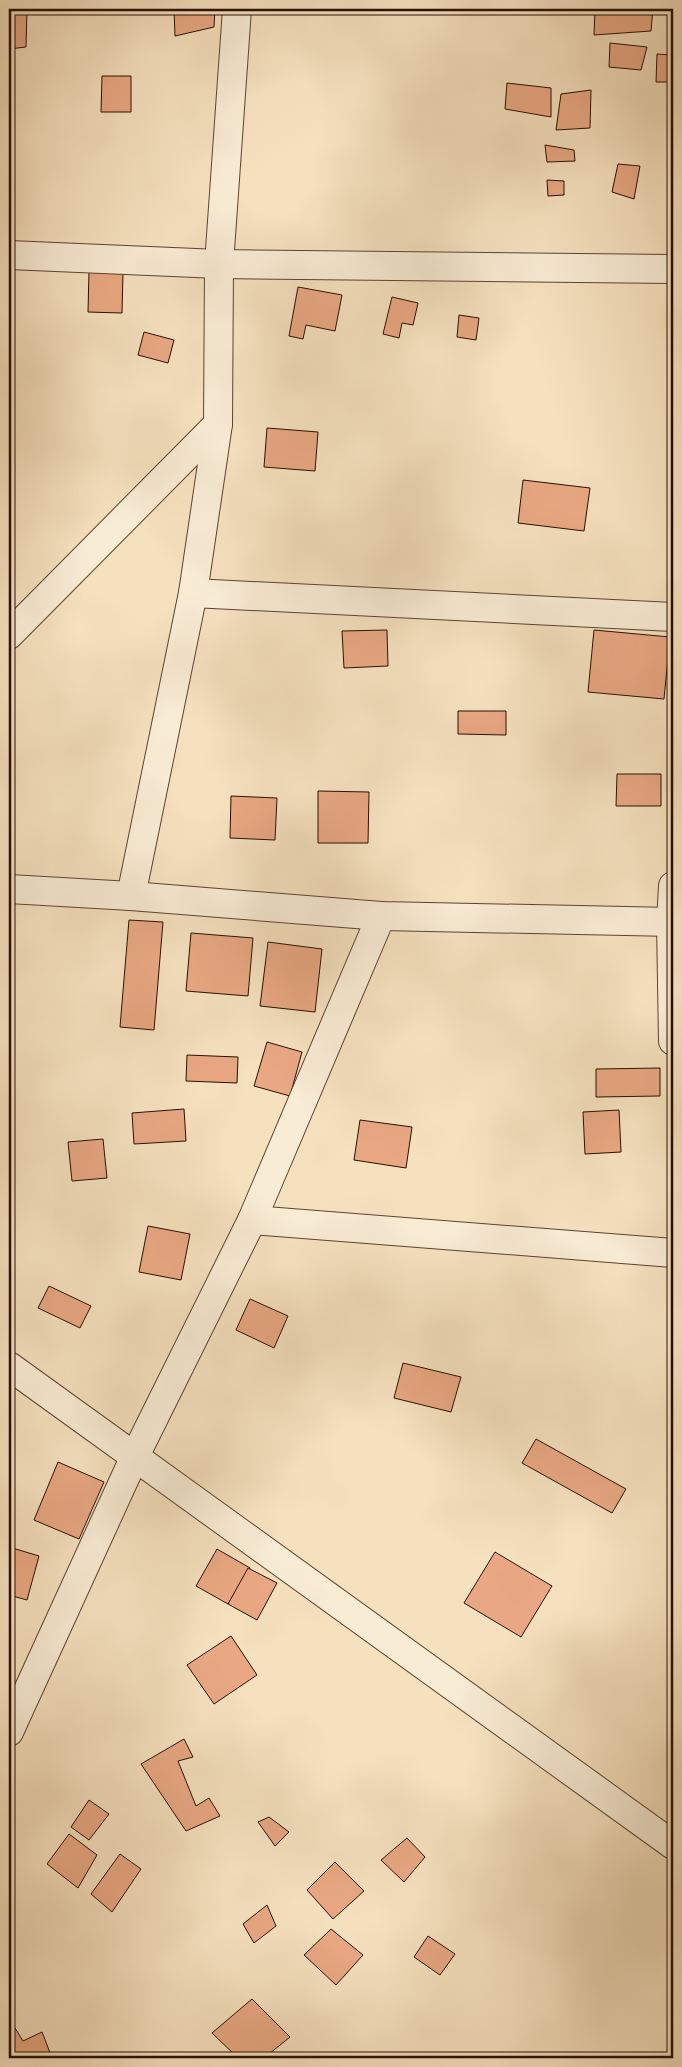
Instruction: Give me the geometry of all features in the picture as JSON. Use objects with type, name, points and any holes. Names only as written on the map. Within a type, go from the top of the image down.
[{"type":"street","points":[[131,896],[193,593],[218,424],[219,264],[237,9]]},
{"type":"street","points":[[9,255],[219,264],[673,270]]},
{"type":"street","points":[[9,635],[218,424]]},
{"type":"street","points":[[193,593],[673,617]]},
{"type":"street","points":[[673,886],[673,1041]]},
{"type":"street","points":[[9,889],[131,896],[381,916],[672,922]]},
{"type":"street","points":[[9,1732],[135,1456],[252,1220],[381,916]]},
{"type":"street","points":[[252,1220],[673,1254]]},
{"type":"street","points":[[9,1366],[673,1845]]},
{"type":"building","points":[[9,9],[27,9],[26,47],[9,49]]},
{"type":"building","points":[[174,9],[215,9],[214,27],[175,36]]},
{"type":"building","points":[[595,9],[653,9],[651,31],[594,35]]},
{"type":"building","points":[[610,43],[647,47],[641,70],[609,67]]},
{"type":"building","points":[[657,54],[673,55],[673,82],[656,82]]},
{"type":"building","points":[[102,76],[131,76],[131,112],[101,112]]},
{"type":"building","points":[[507,83],[551,88],[551,117],[505,109]]},
{"type":"building","points":[[591,90],[590,128],[556,130],[561,94]]},
{"type":"building","points":[[545,145],[574,150],[575,161],[547,162]]},
{"type":"building","points":[[618,164],[640,166],[634,199],[612,192]]},
{"type":"building","points":[[547,180],[564,181],[564,195],[548,196]]},
{"type":"building","points":[[89,271],[123,272],[122,313],[88,312]]},
{"type":"building","points":[[298,287],[342,295],[335,331],[306,325],[303,339],[289,336]]},
{"type":"building","points":[[392,297],[418,303],[413,325],[402,323],[399,338],[383,334]]},
{"type":"building","points":[[459,315],[479,318],[476,340],[457,337]]},
{"type":"building","points":[[144,332],[174,340],[168,363],[138,355]]},
{"type":"building","points":[[267,428],[318,432],[315,471],[264,467]]},
{"type":"building","points":[[523,480],[590,488],[584,531],[518,523]]},
{"type":"building","points":[[387,630],[388,666],[344,668],[342,631]]},
{"type":"building","points":[[594,630],[670,637],[664,699],[588,692]]},
{"type":"building","points":[[458,711],[506,711],[506,735],[458,734]]},
{"type":"building","points":[[617,774],[661,774],[661,806],[616,806]]},
{"type":"building","points":[[318,791],[369,792],[368,843],[318,843]]},
{"type":"building","points":[[231,796],[277,798],[275,840],[230,838]]},
{"type":"building","points":[[129,920],[163,922],[154,1030],[120,1027]]},
{"type":"building","points":[[191,933],[253,938],[248,996],[186,991]]},
{"type":"building","points":[[268,942],[322,949],[315,1012],[260,1006]]},
{"type":"building","points":[[267,1042],[302,1052],[290,1096],[254,1086]]},
{"type":"building","points":[[187,1055],[238,1057],[237,1083],[186,1081]]},
{"type":"building","points":[[660,1068],[660,1096],[596,1097],[596,1069]]},
{"type":"building","points":[[184,1109],[186,1141],[134,1144],[132,1113]]},
{"type":"building","points":[[619,1110],[621,1152],[585,1154],[583,1112]]},
{"type":"building","points":[[360,1120],[412,1127],[406,1168],[354,1160]]},
{"type":"building","points":[[103,1139],[107,1178],[72,1181],[68,1142]]},
{"type":"building","points":[[148,1226],[190,1234],[181,1280],[139,1272]]},
{"type":"building","points":[[49,1286],[91,1306],[80,1328],[38,1308]]},
{"type":"building","points":[[250,1299],[288,1316],[274,1348],[236,1330]]},
{"type":"building","points":[[403,1363],[461,1377],[451,1412],[394,1398]]},
{"type":"building","points":[[536,1439],[626,1489],[612,1513],[522,1463]]},
{"type":"building","points":[[58,1462],[104,1482],[79,1539],[34,1520]]},
{"type":"building","points":[[9,1547],[39,1556],[27,1600],[9,1595]]},
{"type":"building","points":[[217,1549],[250,1568],[228,1604],[196,1586]]},
{"type":"building","points":[[495,1552],[552,1586],[521,1637],[464,1603]]},
{"type":"building","points":[[248,1568],[277,1583],[257,1620],[228,1604]]},
{"type":"building","points":[[231,1636],[257,1675],[214,1704],[187,1665]]},
{"type":"building","points":[[184,1739],[193,1757],[178,1761],[196,1806],[209,1798],[220,1816],[186,1831],[141,1764]]},
{"type":"building","points":[[89,1800],[109,1814],[89,1840],[71,1827]]},
{"type":"building","points":[[269,1817],[289,1832],[275,1846],[258,1822]]},
{"type":"building","points":[[69,1834],[97,1855],[78,1888],[47,1864]]},
{"type":"building","points":[[407,1838],[425,1857],[404,1882],[381,1860]]},
{"type":"building","points":[[120,1854],[141,1869],[112,1912],[91,1894]]},
{"type":"building","points":[[335,1862],[364,1891],[333,1919],[307,1890]]},
{"type":"building","points":[[267,1905],[276,1926],[254,1943],[243,1924]]},
{"type":"building","points":[[331,1929],[363,1955],[336,1985],[304,1955]]},
{"type":"building","points":[[428,1936],[455,1954],[440,1975],[414,1957]]},
{"type":"building","points":[[252,1999],[290,2037],[264,2058],[238,2058],[212,2033]]},
{"type":"building","points":[[15,2028],[23,2041],[42,2032],[52,2058],[9,2058],[9,2032]]}]
